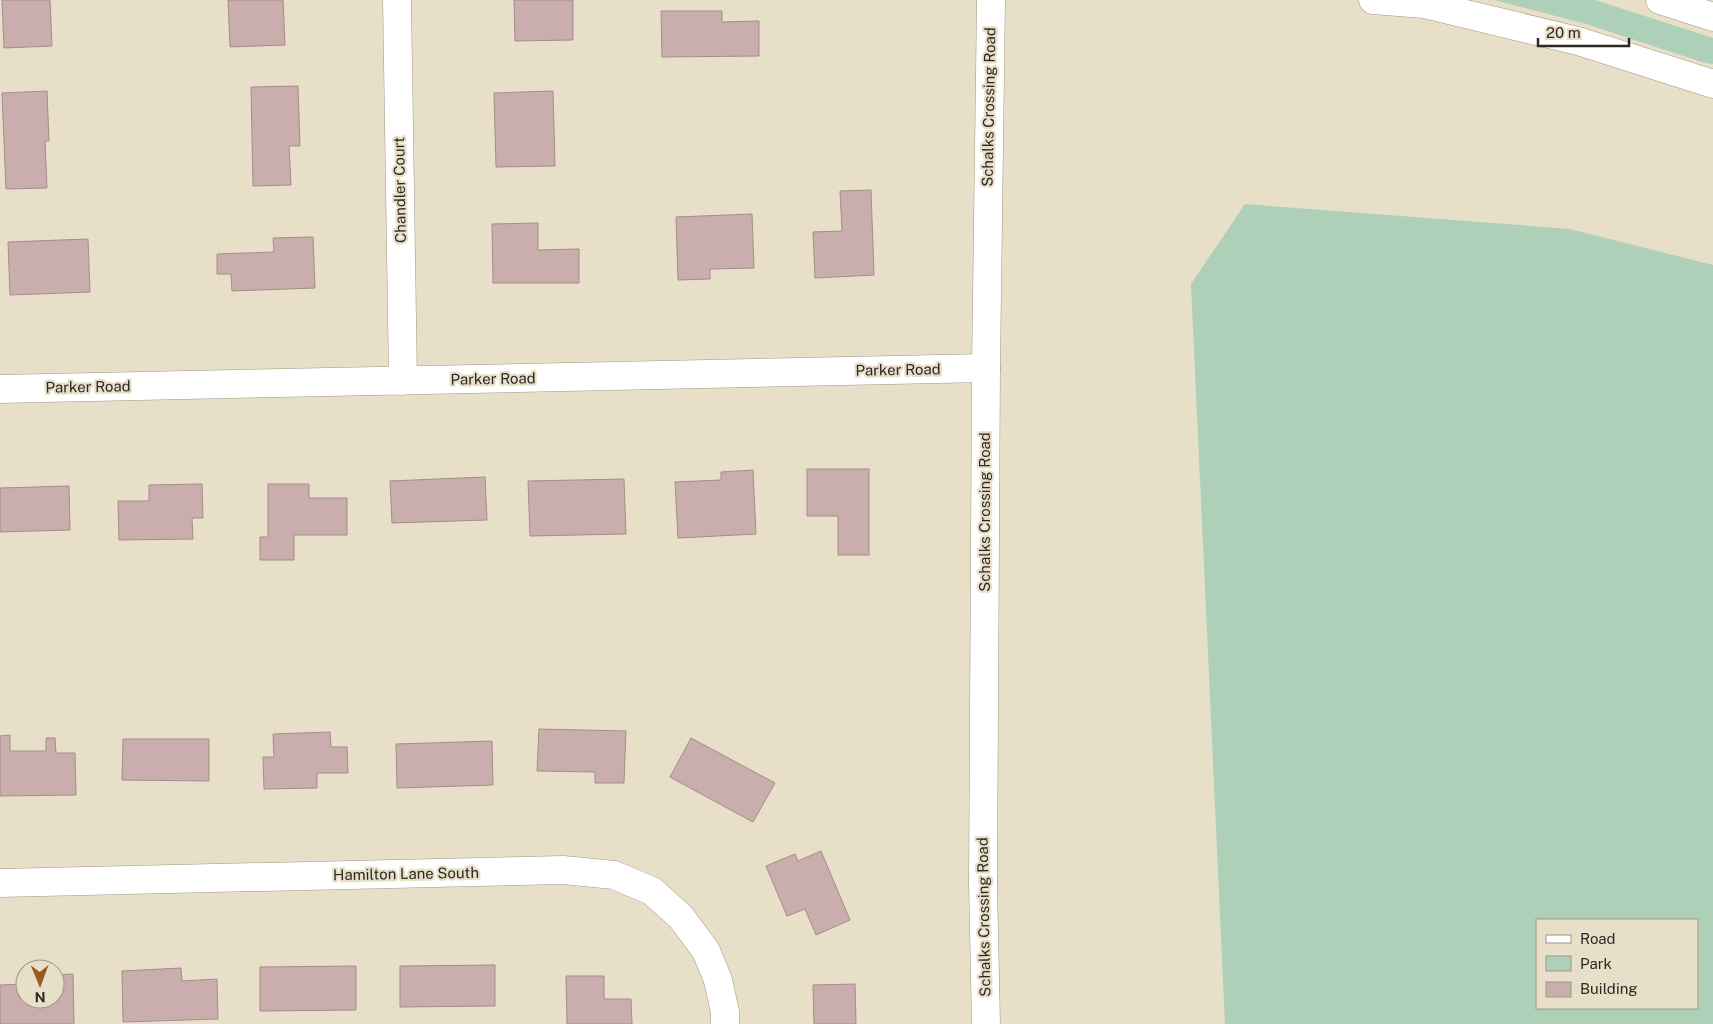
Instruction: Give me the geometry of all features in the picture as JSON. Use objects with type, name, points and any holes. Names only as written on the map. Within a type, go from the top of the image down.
[{"type":"street","name":"Chandler Court","points":[[397,0],[403,381]]},
{"type":"street","name":"Schalks Crossing Road","points":[[986,1024],[983,875],[986,368],[991,0]]},
{"type":"street","points":[[1373,0],[1424,4],[1521,27],[1578,42],[1713,84]]},
{"type":"street","points":[[1660,0],[1713,16]]},
{"type":"street","name":"Parker Road","points":[[0,389],[986,368]]},
{"type":"street","name":"Hamilton Lane South","points":[[0,883],[554,870],[614,875],[652,891],[681,917],[706,951],[720,988],[725,1012],[725,1024]]},
{"type":"green space","points":[[1494,0],[1595,0],[1713,38],[1713,64],[1586,24]]},
{"type":"green space","points":[[1245,204],[1570,229],[1713,265],[1713,1024],[1225,1024],[1191,284]]},
{"type":"building","points":[[2,0],[50,0],[52,46],[4,48]]},
{"type":"building","points":[[228,0],[283,0],[285,45],[230,47]]},
{"type":"building","points":[[514,0],[573,0],[573,40],[515,41]]},
{"type":"building","points":[[661,11],[722,11],[722,22],[759,21],[759,56],[662,57]]},
{"type":"building","points":[[298,86],[300,146],[289,146],[291,185],[253,186],[251,87]]},
{"type":"building","points":[[47,91],[49,141],[45,141],[47,188],[6,189],[2,93]]},
{"type":"building","points":[[553,91],[555,166],[496,167],[494,93]]},
{"type":"building","points":[[871,190],[874,275],[815,278],[813,232],[842,231],[840,191]]},
{"type":"building","points":[[752,214],[754,268],[710,269],[710,279],[678,280],[676,217]]},
{"type":"building","points":[[538,223],[538,250],[579,249],[579,283],[493,283],[492,224]]},
{"type":"building","points":[[313,237],[315,288],[232,291],[231,274],[217,274],[217,254],[274,252],[273,238]]},
{"type":"building","points":[[88,239],[90,292],[10,295],[8,242]]},
{"type":"building","points":[[807,469],[869,469],[869,555],[838,555],[838,516],[807,516]]},
{"type":"building","points":[[753,470],[756,534],[678,538],[675,482],[721,480],[721,472]]},
{"type":"building","points":[[485,477],[487,520],[392,523],[390,481]]},
{"type":"building","points":[[624,479],[626,534],[530,536],[528,481]]},
{"type":"building","points":[[202,484],[203,518],[192,518],[193,539],[119,540],[118,501],[149,501],[149,485]]},
{"type":"building","points":[[268,484],[309,484],[309,498],[347,498],[347,535],[294,535],[294,560],[260,560],[260,537],[268,537]]},
{"type":"building","points":[[69,486],[70,530],[0,532],[0,488]]},
{"type":"building","points":[[539,729],[626,731],[624,783],[595,783],[595,772],[537,771]]},
{"type":"building","points":[[330,732],[331,747],[347,747],[348,773],[317,773],[317,788],[264,789],[263,757],[274,757],[273,734]]},
{"type":"building","points":[[10,735],[10,751],[46,751],[46,738],[55,738],[56,753],[75,753],[76,795],[0,796],[0,736]]},
{"type":"building","points":[[691,738],[775,783],[753,822],[670,777]]},
{"type":"building","points":[[123,739],[209,739],[209,781],[122,780]]},
{"type":"building","points":[[492,741],[493,785],[397,788],[396,744]]},
{"type":"building","points":[[821,851],[850,920],[816,935],[805,909],[787,916],[766,866],[795,854],[798,861]]},
{"type":"building","points":[[495,965],[495,1006],[400,1007],[400,966]]},
{"type":"building","points":[[356,966],[356,1010],[260,1011],[260,967]]},
{"type":"building","points":[[181,968],[182,981],[217,979],[218,1019],[123,1022],[122,971]]},
{"type":"building","points":[[65,974],[73,974],[74,1024],[0,1024],[0,985],[15,984],[15,1009],[65,1009]]},
{"type":"building","points":[[566,976],[604,976],[604,999],[631,999],[632,1024],[567,1024]]},
{"type":"building","points":[[855,984],[856,1024],[814,1024],[813,985]]}]
